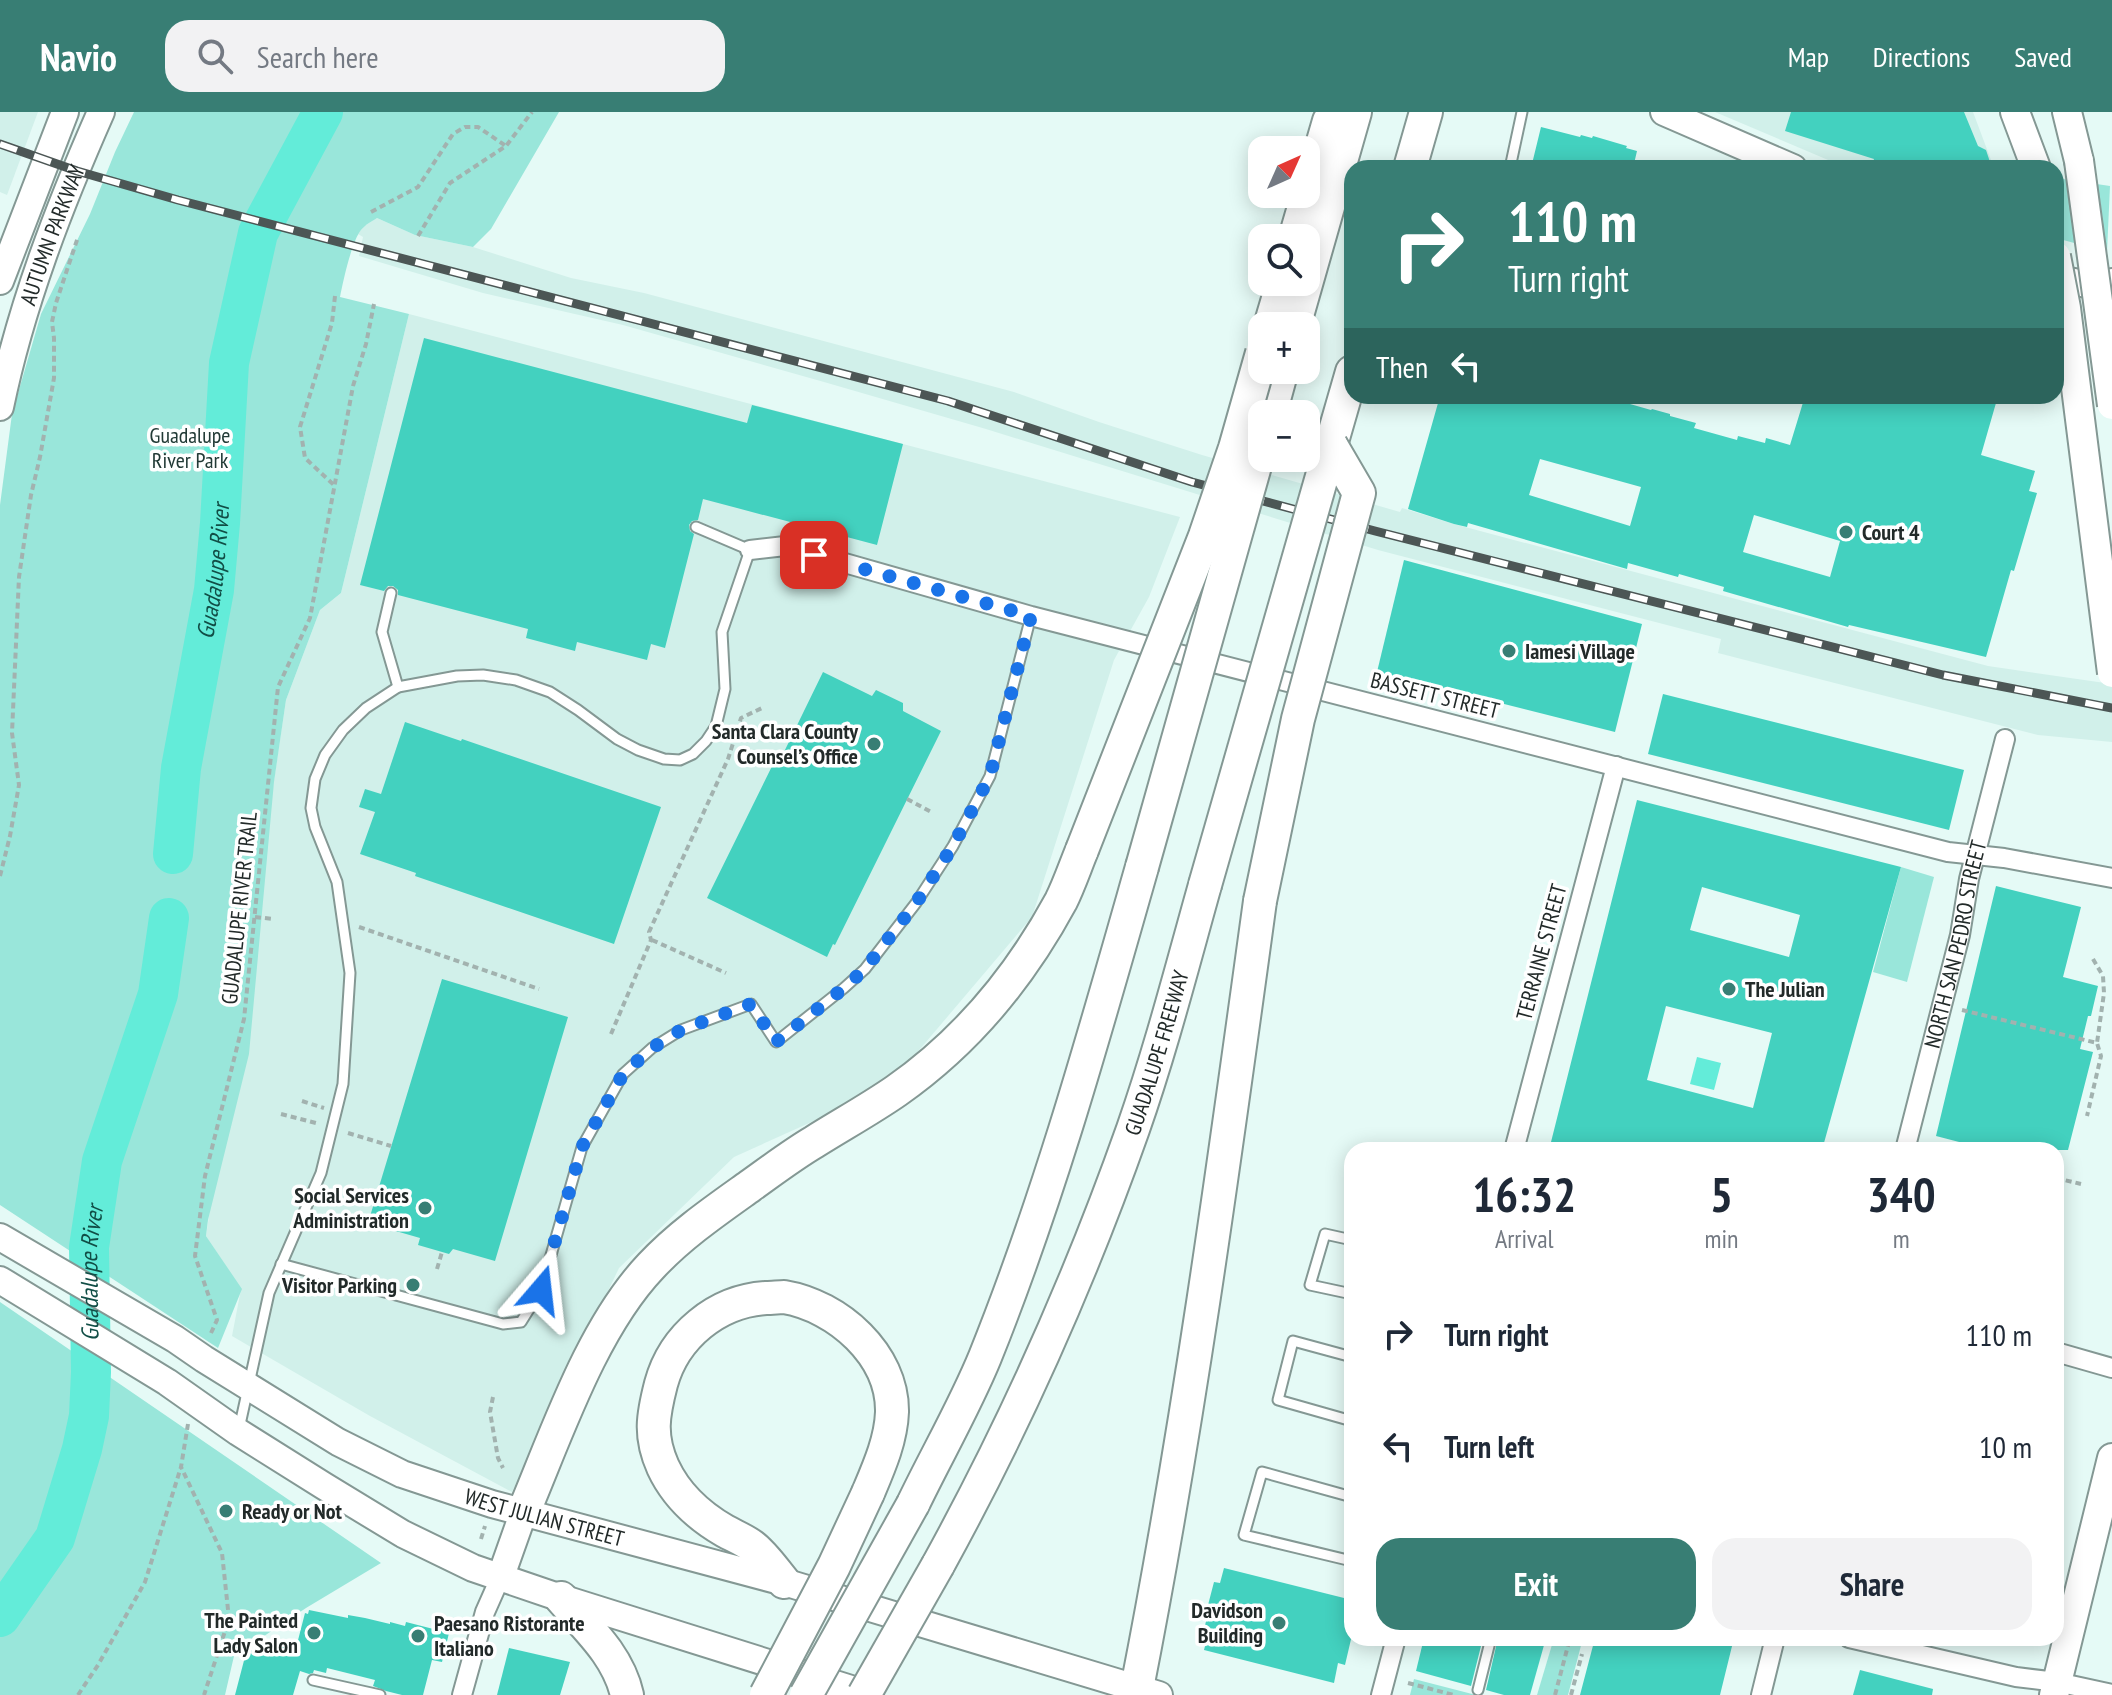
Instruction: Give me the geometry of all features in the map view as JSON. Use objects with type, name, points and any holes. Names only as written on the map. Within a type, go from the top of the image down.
[{"type":"highway","points":[[1299,224],[1329,121],[1336,112]]},
{"type":"highway","points":[[1298,312],[1355,112]]},
{"type":"highway","points":[[1412,160],[1426,112]]},
{"type":"highway","points":[[524,1511],[589,1359],[614,1315],[649,1267],[718,1209],[809,1144],[896,1091],[946,1052],[999,996],[1035,946],[1062,898],[1082,850],[1205,536],[1253,384]]},
{"type":"highway","name":"GUADALUPE FREEWAY","points":[[864,1695],[965,1517],[1047,1346],[1134,1128],[1344,400]]},
{"type":"highway","points":[[1144,1693],[1260,901],[1298,719],[1359,493],[1331,445]]},
{"type":"highway","points":[[806,1695],[913,1504],[983,1360],[1038,1217],[1074,1104],[1253,472]]},
{"type":"highway","points":[[766,1695],[834,1566],[868,1493],[885,1451],[892,1409],[889,1385],[879,1363],[863,1341],[841,1320],[816,1307],[784,1297],[756,1299],[726,1307],[696,1325],[668,1366],[652,1416],[656,1445],[663,1465],[684,1499],[723,1530],[752,1546],[784,1582]]},
{"type":"highway","points":[[561,1598],[607,1650],[627,1695]]},
{"type":"main road","name":"AUTUMN PARKWAY","points":[[0,281],[65,112]]},
{"type":"main road","name":"AUTUMN PARKWAY","points":[[0,407],[34,282],[101,112]]},
{"type":"main road","points":[[1664,112],[1775,160]]},
{"type":"main road","points":[[2015,112],[2034,160]]},
{"type":"main road","points":[[2067,112],[2079,161],[2112,405]]},
{"type":"main road","points":[[2064,280],[2106,284]]},
{"type":"main road","points":[[2064,298],[2112,673]]},
{"type":"main road","name":"WEST JULIAN STREET","points":[[6,1240],[175,1339],[338,1442],[402,1474],[492,1504],[784,1582],[1144,1693]]},
{"type":"main road","points":[[2,1281],[167,1382],[238,1432],[403,1534],[473,1568],[870,1695]]},
{"type":"main road","points":[[2056,1689],[2112,1458]]},
{"type":"main road","points":[[501,1576],[524,1511]]},
{"type":"street","points":[[2071,408],[2112,415],[2106,284]]},
{"type":"street","name":"BASSETT STREET","points":[[750,550],[785,546],[1031,616],[1948,852],[2004,858],[2112,878]]},
{"type":"street","name":"NORTH SAN PEDRO STREET","points":[[1907,1142],[1960,935],[1975,855],[2005,739]]},
{"type":"street","name":"TERRAINE STREET","points":[[1516,1142],[1616,766]]},
{"type":"street","points":[[2064,1354],[2112,1368]]},
{"type":"street","points":[[462,1695],[485,1612],[501,1576]]},
{"type":"street","points":[[1381,1695],[1394,1646]]},
{"type":"street","points":[[1761,1695],[1773,1646]]},
{"type":"street","points":[[1883,1646],[2056,1689],[2112,1694]]},
{"type":"lane","points":[[1512,160],[1522,112]]},
{"type":"lane","points":[[2064,356],[2102,647],[2112,649]]},
{"type":"lane","points":[[2082,501],[2097,504]]},
{"type":"lane","points":[[238,1432],[269,1293],[321,1173],[343,1084],[350,973],[337,882],[315,827],[311,808],[315,779],[325,755],[343,730],[366,708],[398,687],[457,676],[483,675],[516,680],[550,692],[638,750],[664,759],[680,760],[693,754],[716,726],[725,689],[722,632],[750,550],[696,527]]},
{"type":"lane","points":[[391,593],[382,632],[398,687]]},
{"type":"lane","points":[[281,1264],[503,1324],[521,1322],[541,1290],[582,1147],[623,1074],[652,1048],[681,1030],[751,1004],[776,1042],[865,969],[916,903],[953,846],[990,776],[1031,616]]},
{"type":"lane","points":[[1344,1238],[1325,1234],[1310,1285],[1344,1292]]},
{"type":"lane","points":[[1344,1355],[1293,1341],[1278,1400],[1344,1419]]},
{"type":"lane","points":[[1344,1495],[1262,1472],[1244,1535],[1344,1559]]},
{"type":"lane","points":[[1478,1690],[1489,1646]]},
{"type":"lane","points":[[313,1680],[380,1695]]},
{"type":"path","points":[[418,236],[450,183],[506,146],[532,112]]},
{"type":"path","points":[[371,212],[418,187],[453,134],[465,127],[478,127],[506,146]]},
{"type":"path","points":[[0,876],[19,785],[12,733],[19,577],[54,378],[52,322],[79,233]]},
{"type":"path","points":[[335,296],[332,323],[300,427],[305,458],[335,486]]},
{"type":"path","name":"GUADALUPE RIVER TRAIL","points":[[211,1333],[217,1320],[195,1256],[205,1176],[244,1019],[278,687],[310,618],[353,386],[374,304]]},
{"type":"path","points":[[611,1034],[651,940],[649,932],[728,759],[741,718],[762,708]]},
{"type":"path","points":[[907,799],[933,813]]},
{"type":"path","points":[[255,917],[273,919]]},
{"type":"path","points":[[357,926],[539,989]]},
{"type":"path","points":[[651,940],[726,973]]},
{"type":"path","points":[[2087,1116],[2101,1056],[2097,1043],[2104,993],[2103,976],[2093,959]]},
{"type":"path","points":[[1942,1005],[2097,1043]]},
{"type":"path","points":[[302,1101],[326,1108]]},
{"type":"path","points":[[281,1114],[319,1123]]},
{"type":"path","points":[[348,1133],[391,1146]]},
{"type":"path","points":[[2064,1180],[2081,1184]]},
{"type":"path","points":[[437,1269],[442,1252]]},
{"type":"path","points":[[493,1397],[490,1412],[498,1458],[503,1468]]},
{"type":"path","points":[[78,1695],[145,1582],[181,1467],[189,1421]]},
{"type":"path","points":[[181,1467],[222,1553],[224,1566],[229,1619],[204,1695]]},
{"type":"path","points":[[1555,1695],[1568,1646]]},
{"type":"path","points":[[1571,1695],[1582,1654]]},
{"type":"path","points":[[1408,1683],[1454,1695]]},
{"type":"shaded area","points":[[0,112],[38,112],[7,195],[0,192]]},
{"type":"shaded area","points":[[1715,112],[1973,112],[1991,160],[1828,160]]},
{"type":"shaded area","points":[[377,218],[415,235],[473,247],[571,278],[644,293],[1014,392],[1248,468],[1248,472],[1261,472],[1400,512],[1402,508],[1988,666],[2112,684],[2112,742],[2038,735],[1718,653],[1721,639],[1378,550],[986,429],[623,325],[483,293],[359,256],[363,237],[358,234]]},
{"type":"shaded area","points":[[409,314],[1180,517],[1149,597],[1114,660],[1032,917],[887,1088],[734,1157],[619,1268],[512,1492],[370,1416],[232,1336],[241,1289],[206,1236],[286,700],[320,610],[341,593]]},
{"type":"shaded area","points":[[1697,1057],[1721,1063],[1714,1090],[1690,1084]]},
{"type":"green space","name":"Guadalupe River Park","points":[[134,112],[559,112],[491,229],[473,247],[415,235],[377,218],[361,230],[348,262],[340,297],[409,314],[341,593],[320,610],[286,700],[274,782],[249,1054],[206,1236],[242,1289],[218,1348],[0,1205],[0,505],[12,414],[41,314],[90,214]]},
{"type":"green space","points":[[2064,179],[2110,186],[2107,252],[2064,240]]},
{"type":"green space","points":[[1901,867],[1934,877],[1907,982],[1873,972]]},
{"type":"green space","points":[[0,1302],[381,1563],[234,1656],[225,1695],[0,1695]]},
{"type":"green space","points":[[1552,1646],[1581,1646],[1568,1695],[1537,1695]]},
{"type":"green space","points":[[1414,1679],[1476,1695],[1410,1695]]},
{"type":"building","points":[[1791,112],[1964,112],[1978,146],[1986,150],[1989,160],[1874,160],[1785,131]]},
{"type":"building","points":[[1541,127],[1580,137],[1593,136],[1637,151],[1635,160],[1533,160]]},
{"type":"building","points":[[424,338],[747,423],[752,405],[903,444],[877,545],[703,499],[698,520],[689,525],[694,534],[665,648],[651,644],[647,660],[577,642],[575,651],[526,638],[528,629],[398,595],[398,590],[393,586],[388,586],[384,591],[360,585]]},
{"type":"building","points":[[1438,404],[1630,404],[1670,414],[1696,423],[1694,428],[1737,440],[1738,436],[1765,443],[1766,438],[1790,445],[1803,404],[1996,404],[1981,455],[2035,471],[2029,491],[2037,493],[1986,657],[1848,627],[1723,591],[1724,587],[1679,574],[1678,577],[1628,563],[1627,569],[1468,523],[1467,527],[1408,509]],"holes":[[[1540,459],[1641,487],[1630,526],[1529,495]],[[1754,515],[1840,541],[1830,577],[1743,552]]]},
{"type":"building","name":"Iamesi Village","points":[[1404,560],[1642,624],[1615,732],[1377,672]]},
{"type":"building","points":[[823,672],[872,696],[876,690],[903,703],[903,711],[941,731],[827,957],[707,898],[779,752],[783,754]]},
{"type":"building","points":[[1663,694],[1964,770],[1949,830],[1648,754]]},
{"type":"building","points":[[405,722],[661,807],[614,944],[360,854],[375,812],[359,807],[365,789],[381,794]]},
{"type":"building","name":"The Julian","points":[[1637,800],[1901,867],[1824,1142],[1551,1142]],"holes":[[[1702,887],[1800,915],[1789,957],[1690,930]],[[1666,1006],[1772,1033],[1753,1108],[1647,1080]]]},
{"type":"building","points":[[1996,886],[2081,907],[2063,977],[2098,986],[2080,1049],[2093,1052],[2068,1150],[2064,1150],[2064,1142],[1959,1142],[1936,1136]]},
{"type":"building","points":[[442,979],[568,1017],[495,1261],[453,1249],[449,1254],[418,1245],[420,1238],[368,1223]]},
{"type":"building","name":"Davidson Building","points":[[1224,1568],[1344,1598],[1344,1646],[1349,1646],[1345,1665],[1338,1663],[1334,1683],[1204,1650],[1208,1634],[1203,1633],[1208,1605],[1214,1582],[1220,1583]]},
{"type":"building","points":[[309,1610],[405,1626],[406,1622],[449,1633],[442,1662],[432,1660],[423,1695],[386,1691],[373,1686],[375,1680],[327,1668],[326,1673],[300,1671],[293,1695],[235,1695],[247,1649],[258,1651],[261,1640],[296,1648],[305,1613],[308,1614]]},
{"type":"building","points":[[1422,1646],[1481,1646],[1471,1686],[1416,1671]]},
{"type":"building","points":[[1496,1646],[1544,1646],[1530,1695],[1504,1695],[1486,1690]]},
{"type":"building","points":[[1593,1646],[1732,1646],[1720,1695],[1580,1695]]},
{"type":"building","points":[[509,1648],[570,1662],[560,1695],[497,1695]]},
{"type":"building","points":[[1860,1670],[1933,1689],[1932,1695],[1853,1695]]},
{"type":"waterway","name":"Guadalupe River","points":[[173,854],[181,768],[214,590],[229,363],[258,233],[323,112]]},
{"type":"waterway","name":"Guadalupe River","points":[[0,1617],[55,1538],[82,1449],[89,1416],[91,1372],[89,1247],[102,1161],[158,994],[169,918]]},
{"type":"railway","points":[[0,144],[77,171],[178,200],[948,401],[1192,482],[1375,531],[1943,675],[2112,708]]},
{"type":"place","name":"Court 4","points":[[1846,532]]},
{"type":"place","name":"Iamesi Village","points":[[1509,651]]},
{"type":"place","name":"Santa Clara County Counsel’s Office","points":[[874,744]]},
{"type":"place","name":"The Julian","points":[[1729,989]]},
{"type":"place","name":"Social Services Administration","points":[[425,1208]]},
{"type":"place","name":"Visitor Parking","points":[[413,1285]]},
{"type":"place","name":"Ready or Not","points":[[226,1511]]},
{"type":"place","name":"Davidson Building","points":[[1279,1623]]},
{"type":"place","name":"The Painted Lady Salon","points":[[314,1633]]},
{"type":"place","name":"Paesano Ristorante Italiano","points":[[418,1636]]},
{"type":"route","points":[[541,1290],[582,1147],[623,1074],[652,1048],[681,1030],[751,1004],[776,1042],[844,988],[865,969],[916,903],[953,846],[990,776],[1031,616],[814,555]]}]
